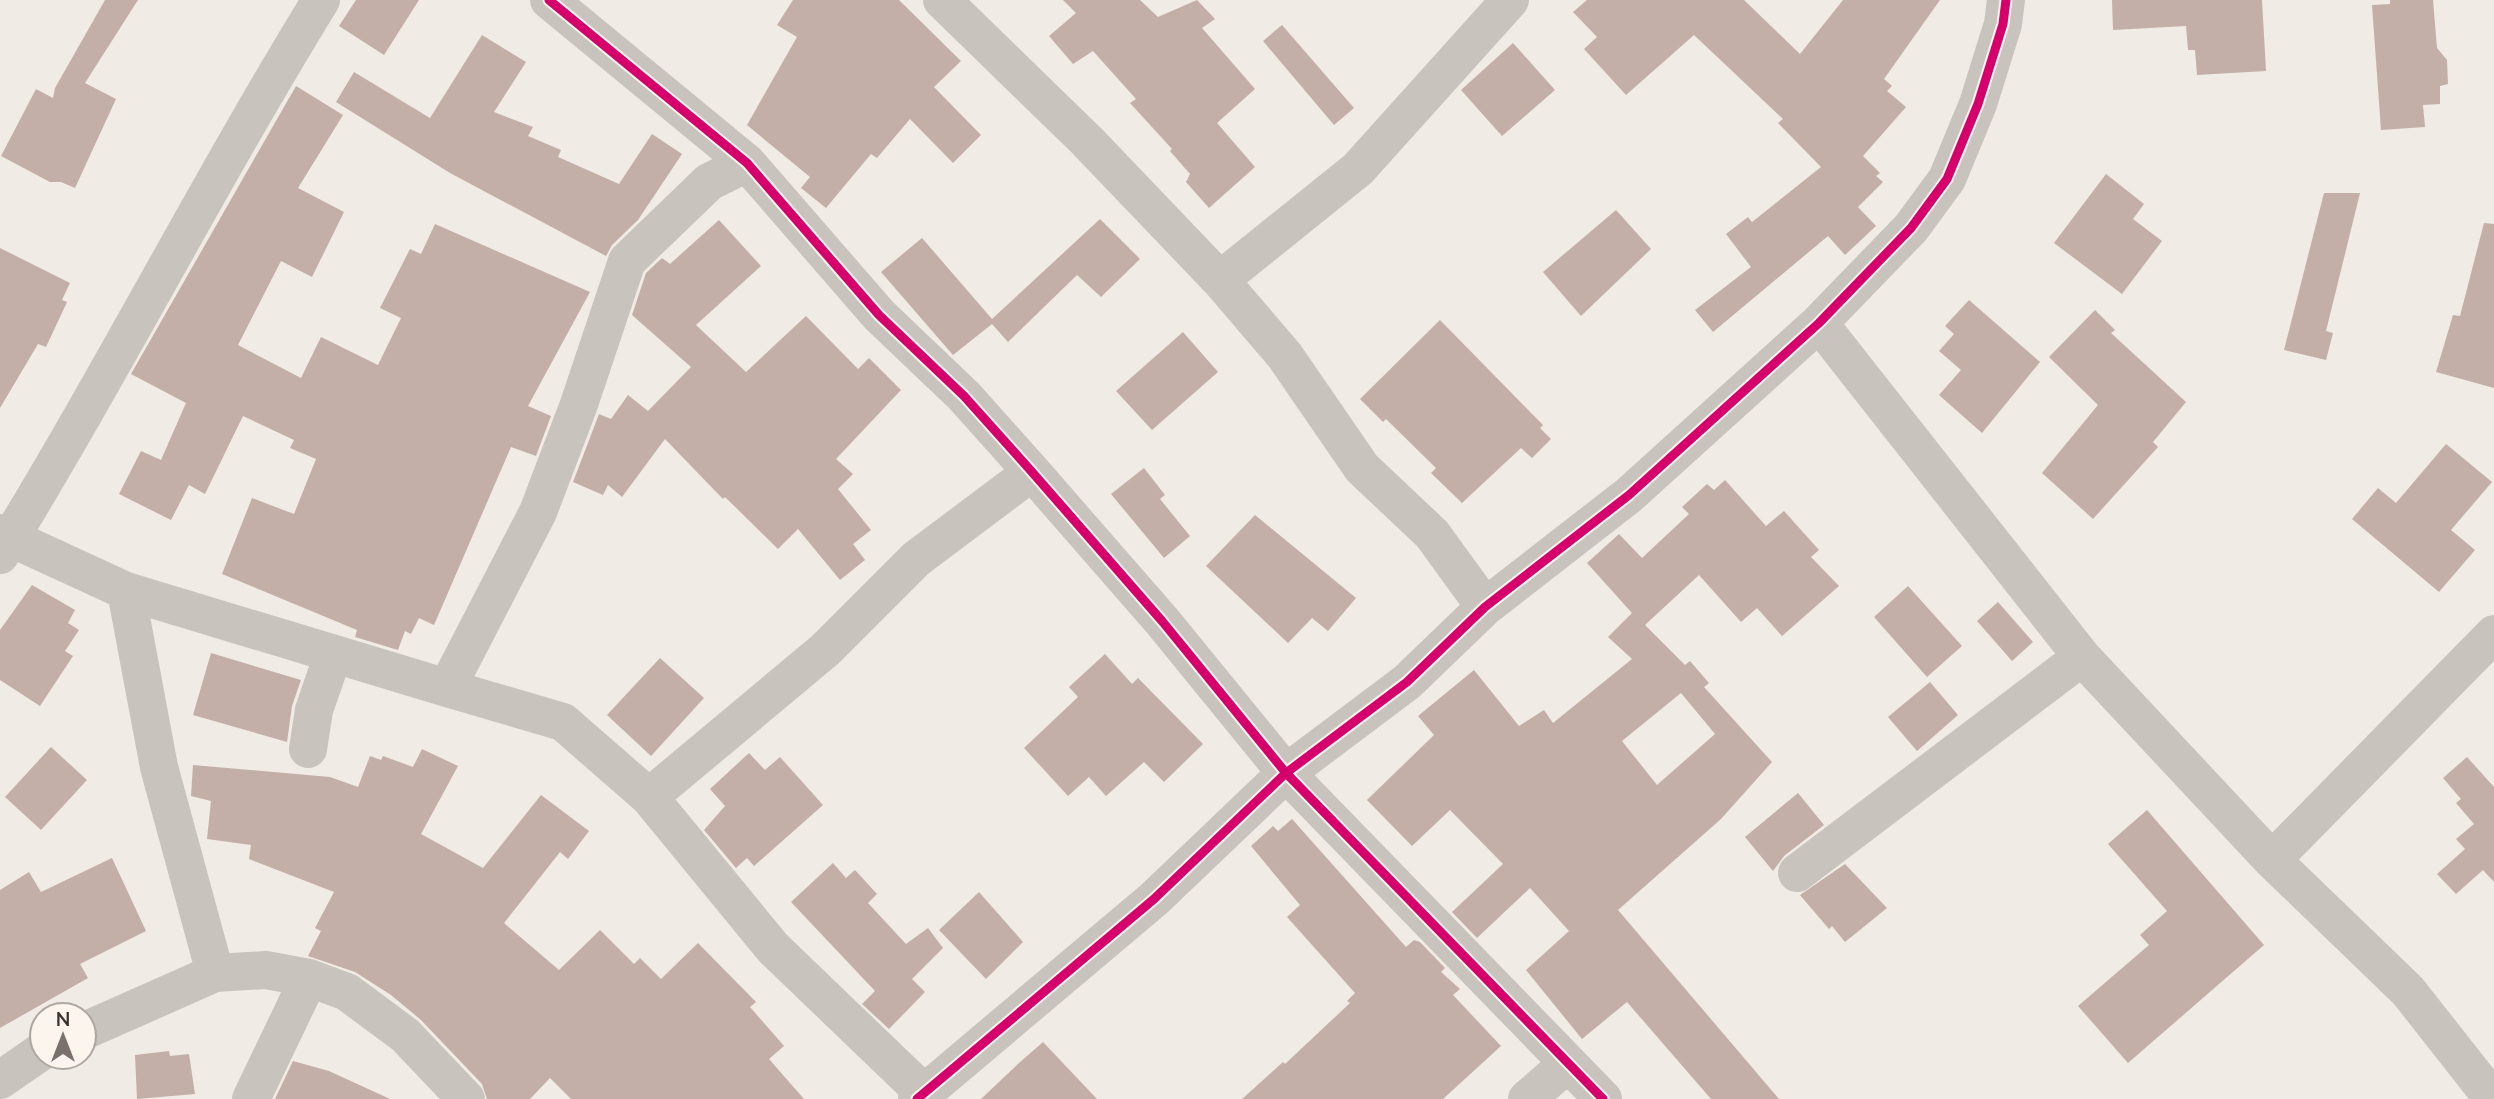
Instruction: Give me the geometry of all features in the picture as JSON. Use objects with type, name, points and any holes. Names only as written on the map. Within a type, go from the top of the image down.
[{"type":"street","points":[[321,0],[226,160],[162,280],[3,543],[126,591],[563,722],[649,797],[773,948],[920,1096],[1154,899],[1286,773],[1408,682],[1485,607],[1629,495],[1819,323],[1911,228],[1947,180],[1978,104],[2003,24],[2006,0]]},
{"type":"street","points":[[549,0],[747,163],[879,315],[964,396],[1032,472],[1162,621],[1286,773],[1603,1099]]},
{"type":"street","points":[[942,0],[1087,141],[1220,280],[1285,356],[1362,468],[1432,534],[1485,607]]},
{"type":"street","points":[[1220,280],[1358,169],[1510,0]]},
{"type":"street","points":[[447,688],[538,512],[579,407],[627,261],[709,182],[747,163]]},
{"type":"street","points":[[1819,323],[2082,657],[2272,860],[2408,991],[2493,1099]]},
{"type":"street","points":[[649,797],[825,650],[916,559],[1032,472]]},
{"type":"street","points":[[126,591],[159,766],[215,973]]},
{"type":"street","points":[[2272,860],[2494,634]]},
{"type":"street","points":[[308,749],[314,710],[333,655]]},
{"type":"street","points":[[1797,873],[2082,657]]},
{"type":"street","points":[[98,1025],[215,973],[266,971],[309,978],[347,992],[405,1035],[466,1099]]},
{"type":"street","points":[[251,1099],[309,978]]},
{"type":"street","points":[[0,1080],[28,1061]]},
{"type":"street","points":[[1527,1099],[1567,1064]]},
{"type":"building","points":[[105,0],[138,0],[85,83],[116,99],[75,188],[61,182],[50,182],[1,156],[36,89],[53,98],[55,88]]},
{"type":"building","points":[[356,0],[419,0],[384,55],[339,26]]},
{"type":"building","points":[[793,0],[899,0],[961,61],[934,87],[981,135],[953,163],[910,119],[877,158],[871,154],[826,208],[801,188],[810,177],[747,125],[797,37],[777,25]]},
{"type":"building","points":[[1063,0],[1140,0],[1158,17],[1197,0],[1215,19],[1202,28],[1255,89],[1217,123],[1255,167],[1209,208],[1186,182],[1190,174],[1170,151],[1172,149],[1130,103],[1136,99],[1093,51],[1073,64],[1049,36],[1076,13]]},
{"type":"building","points":[[1587,0],[1744,0],[1800,54],[1843,0],[1940,0],[1884,79],[1892,86],[1887,91],[1906,107],[1863,156],[1880,173],[1876,176],[1883,182],[1858,207],[1876,226],[1845,255],[1828,236],[1713,332],[1695,310],[1751,267],[1726,234],[1748,217],[1752,222],[1821,167],[1778,123],[1783,119],[1694,35],[1626,95],[1584,49],[1597,37],[1573,12]]},
{"type":"building","points":[[2112,0],[2262,0],[2266,71],[2197,75],[2195,50],[2188,50],[2186,26],[2113,30]]},
{"type":"building","points":[[2390,0],[2433,0],[2437,48],[2447,60],[2448,84],[2440,86],[2440,104],[2423,105],[2425,127],[2381,130],[2372,5],[2390,4]]},
{"type":"building","points":[[1282,25],[1354,108],[1334,125],[1263,41]]},
{"type":"building","points":[[482,35],[526,62],[494,112],[533,127],[528,136],[561,150],[558,157],[619,184],[652,134],[682,154],[638,220],[612,245],[606,256],[450,173],[336,102],[354,72],[430,118]]},
{"type":"building","points":[[1513,43],[1555,90],[1502,136],[1461,90]]},
{"type":"building","points":[[296,86],[343,115],[298,188],[344,212],[312,277],[281,261],[238,345],[301,378],[321,337],[378,365],[401,318],[380,308],[410,249],[421,254],[435,224],[590,292],[528,406],[551,416],[536,456],[511,447],[434,625],[419,618],[411,634],[405,631],[398,650],[355,637],[357,630],[222,574],[252,498],[294,514],[316,459],[290,448],[294,440],[243,416],[205,494],[189,485],[171,520],[119,494],[141,451],[161,460],[186,403],[131,374]]},
{"type":"building","points":[[2106,174],[2144,204],[2133,219],[2162,241],[2122,294],[2054,243]]},
{"type":"building","points":[[2324,193],[2360,193],[2326,331],[2333,333],[2326,360],[2284,350]]},
{"type":"building","points":[[1616,210],[1651,249],[1581,316],[1543,272]]},
{"type":"building","points":[[1100,219],[1140,259],[1101,297],[1077,275],[1008,342],[992,324],[953,355],[881,272],[922,238],[992,319]]},
{"type":"building","points":[[719,220],[761,266],[696,325],[746,372],[806,316],[858,369],[869,358],[901,390],[836,459],[853,474],[838,489],[871,530],[853,544],[865,560],[840,580],[798,529],[778,549],[725,497],[723,499],[665,439],[622,497],[608,485],[603,495],[573,482],[599,414],[611,419],[628,395],[648,411],[691,367],[632,315],[646,273],[662,258],[670,264]]},
{"type":"building","points":[[2484,223],[2494,224],[2494,388],[2436,372],[2453,315],[2460,316]]},
{"type":"building","points":[[0,248],[70,283],[62,300],[67,302],[46,347],[38,344],[0,408]]},
{"type":"building","points":[[1969,300],[2040,362],[1982,433],[1939,395],[1961,370],[1939,351],[1954,334],[1945,326]]},
{"type":"building","points":[[2095,310],[2115,330],[2111,333],[2186,402],[2153,442],[2158,447],[2093,519],[2042,473],[2098,405],[2049,357]]},
{"type":"building","points":[[1440,320],[1543,425],[1540,428],[1551,439],[1532,458],[1521,448],[1462,503],[1431,473],[1436,468],[1386,419],[1383,422],[1360,399]]},
{"type":"building","points":[[1183,332],[1218,372],[1152,430],[1116,391]]},
{"type":"building","points":[[2446,444],[2492,482],[2451,530],[2475,550],[2439,592],[2352,519],[2378,488],[2396,503]]},
{"type":"building","points":[[1144,468],[1165,495],[1160,499],[1190,536],[1164,558],[1111,494]]},
{"type":"building","points":[[1725,480],[1766,526],[1784,511],[1819,550],[1811,557],[1839,586],[1782,636],[1757,608],[1741,622],[1699,575],[1645,625],[1685,665],[1690,661],[1709,683],[1704,687],[1772,762],[1721,819],[1618,910],[1779,1099],[1711,1099],[1627,1002],[1582,1039],[1526,970],[1569,931],[1530,888],[1477,938],[1452,912],[1503,864],[1450,810],[1412,846],[1367,800],[1434,735],[1418,716],[1474,670],[1519,726],[1544,710],[1553,723],[1632,659],[1608,637],[1632,613],[1587,563],[1619,534],[1642,558],[1689,514],[1682,507],[1707,484],[1714,490]],"holes":[[[1681,693],[1715,734],[1657,785],[1622,741]]]},
{"type":"building","points":[[1255,515],[1356,598],[1328,631],[1312,618],[1288,643],[1206,566]]},
{"type":"building","points":[[32,585],[75,610],[68,623],[79,630],[65,651],[73,656],[40,706],[0,680],[0,630]]},
{"type":"building","points":[[1908,586],[1962,646],[1927,677],[1874,617]]},
{"type":"building","points":[[1998,602],[2033,642],[2012,661],[1977,621]]},
{"type":"building","points":[[211,653],[301,680],[292,706],[287,742],[193,715]]},
{"type":"building","points":[[1105,654],[1132,684],[1138,678],[1203,744],[1164,782],[1144,762],[1106,796],[1089,777],[1068,796],[1024,748],[1078,697],[1069,687]]},
{"type":"building","points":[[660,658],[704,698],[651,756],[607,715]]},
{"type":"building","points":[[1930,682],[1958,715],[1917,751],[1888,717]]},
{"type":"building","points":[[51,747],[87,780],[41,830],[5,797]]},
{"type":"building","points":[[422,749],[458,766],[421,834],[483,868],[541,795],[589,831],[568,859],[560,852],[504,923],[559,970],[600,930],[634,964],[640,958],[661,979],[698,943],[756,1002],[750,1007],[784,1046],[769,1059],[804,1099],[571,1099],[550,1078],[530,1099],[487,1099],[482,1084],[421,1020],[391,995],[355,972],[308,956],[321,931],[315,928],[334,892],[249,859],[251,845],[207,839],[211,801],[191,796],[193,765],[330,777],[358,787],[370,756],[381,760],[383,756],[413,767]]},
{"type":"building","points":[[749,753],[765,770],[780,757],[823,805],[754,866],[747,858],[736,868],[704,830],[725,806],[710,789]]},
{"type":"building","points":[[2467,757],[2494,787],[2494,882],[2483,870],[2456,894],[2437,874],[2465,849],[2456,839],[2474,824],[2456,803],[2461,799],[2443,778]]},
{"type":"building","points":[[1798,793],[1824,825],[1784,856],[1773,871],[1745,837]]},
{"type":"building","points":[[2147,810],[2264,945],[2128,1063],[2078,1006],[2149,945],[2140,935],[2167,911],[2108,844]]},
{"type":"building","points":[[1292,819],[1406,947],[1414,940],[1420,942],[1445,968],[1441,972],[1460,989],[1453,995],[1501,1046],[1443,1099],[1242,1099],[1283,1062],[1285,1064],[1350,1003],[1347,1001],[1355,993],[1287,917],[1300,905],[1251,846],[1273,826],[1278,831]]},
{"type":"building","points":[[112,858],[146,931],[80,964],[88,978],[48,1001],[28,1001],[28,1012],[0,1028],[0,890],[29,872],[41,892]]},
{"type":"building","points":[[833,863],[846,878],[855,870],[877,894],[868,903],[906,944],[928,928],[943,948],[912,979],[925,992],[889,1029],[862,1004],[875,991],[791,902]]},
{"type":"building","points":[[1845,864],[1887,908],[1845,942],[1832,926],[1829,929],[1800,895]]},
{"type":"building","points":[[979,892],[1023,942],[986,979],[939,930]]},
{"type":"building","points":[[1043,1042],[1097,1099],[981,1099],[1019,1063]]},
{"type":"building","points":[[169,1051],[170,1056],[189,1054],[195,1094],[137,1099],[135,1055]]},
{"type":"building","points":[[293,1061],[329,1071],[390,1099],[275,1099]]},
{"type":"cycle path","points":[[549,0],[747,163],[879,315],[964,396],[1032,472],[1162,621],[1286,773],[1603,1099]]},
{"type":"cycle path","points":[[917,1099],[1154,899],[1286,773],[1407,682],[1485,607],[1629,495],[1819,323],[1911,228],[1947,179],[1978,104],[2003,24],[2006,0]]}]
